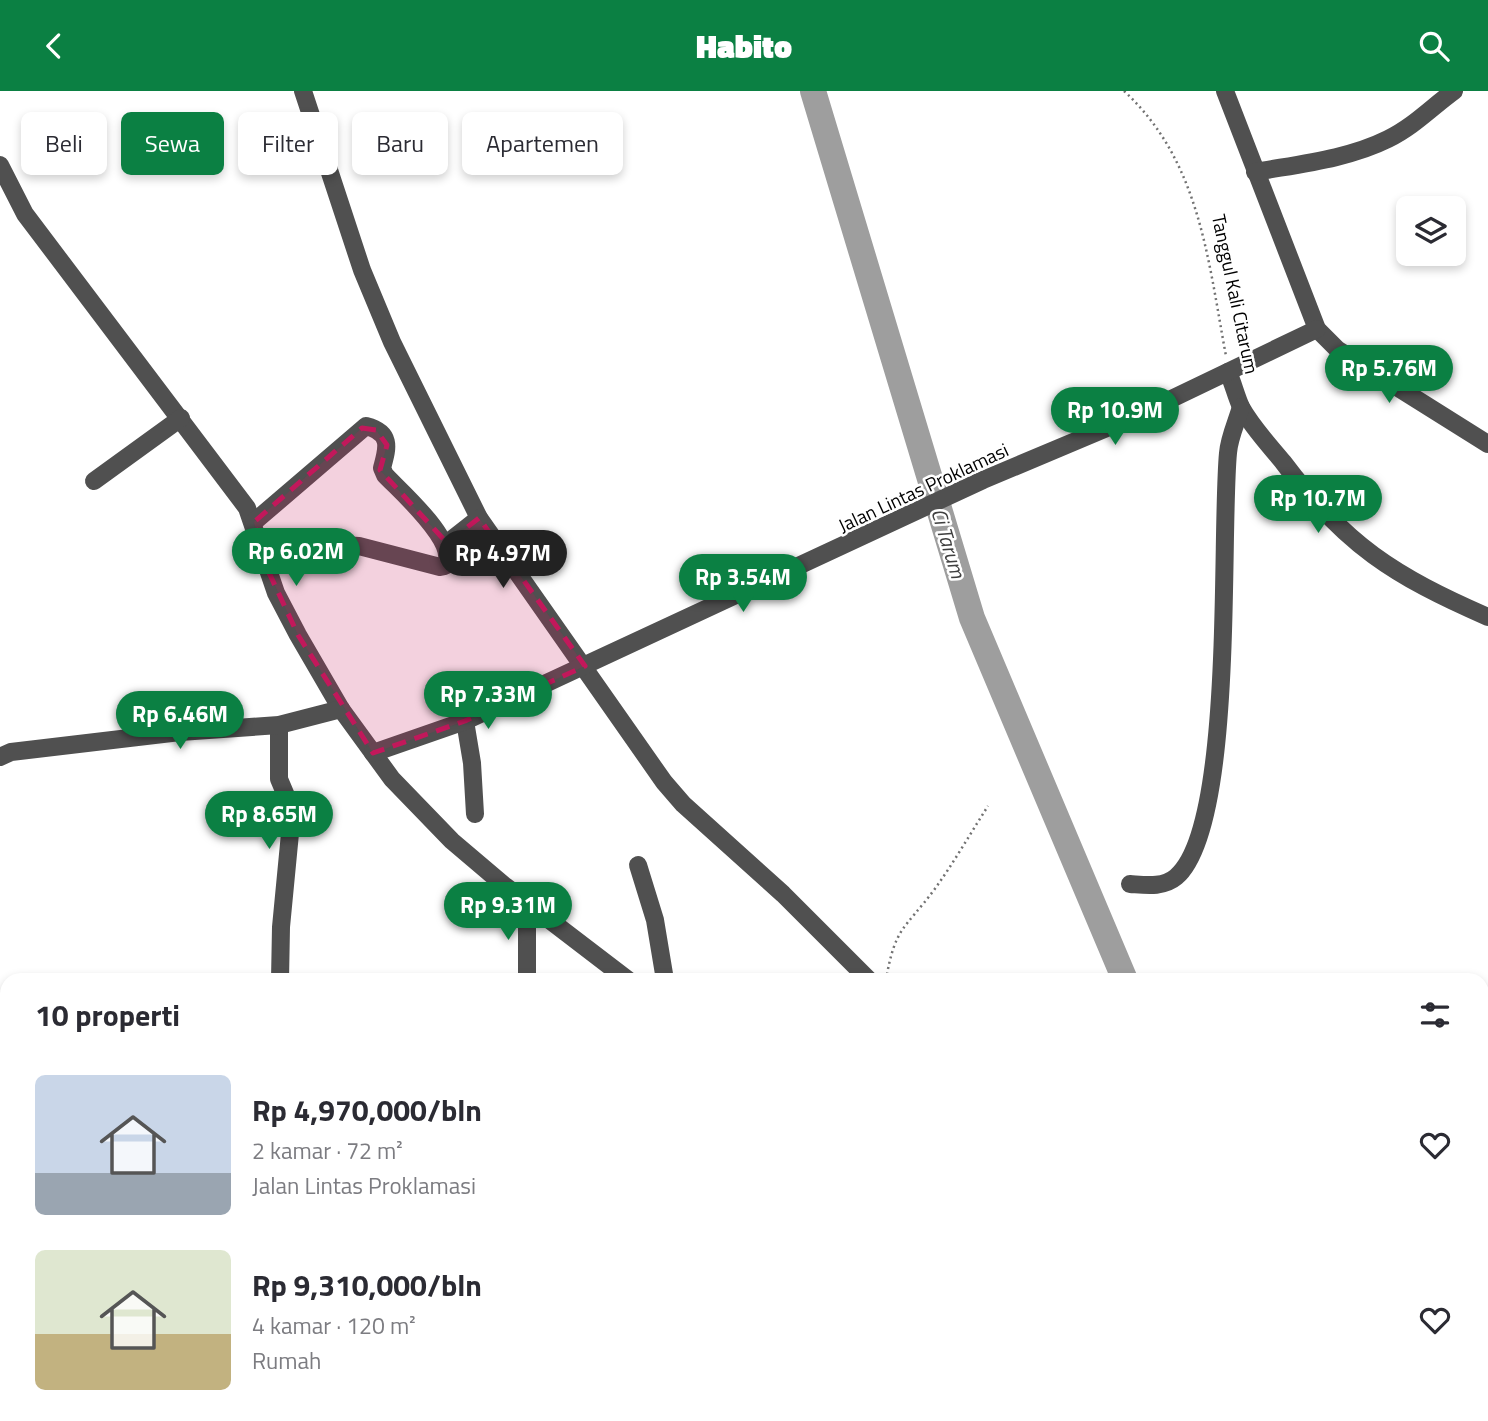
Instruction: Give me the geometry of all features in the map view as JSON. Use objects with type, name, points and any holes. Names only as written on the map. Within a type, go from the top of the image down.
[{"type":"street","points":[[303,91],[362,270],[392,342],[479,518],[568,649],[585,666],[656,771],[683,804],[783,894],[862,973]]},
{"type":"street","points":[[1225,91],[1315,325],[1338,350],[1488,444]]},
{"type":"street","points":[[1255,172],[1355,152],[1387,140],[1411,126],[1454,91]]},
{"type":"street","points":[[0,165],[25,214],[239,495],[254,522],[276,593],[341,709],[373,753],[414,805],[527,903],[619,973]]},
{"type":"street","name":"Jalan Lintas Proklamasi","points":[[373,753],[465,721],[983,480],[1087,438],[1228,372],[1315,325]]},
{"type":"street","name":"Tanggul Kali Citarum","points":[[1228,372],[1241,407],[1312,500],[1339,529],[1366,552],[1438,595],[1488,617]]},
{"type":"street","points":[[1130,884],[1156,885],[1175,878],[1195,852],[1201,832],[1216,747],[1222,655],[1228,450],[1241,407]]},
{"type":"street","points":[[94,481],[181,418]]},
{"type":"street","points":[[254,522],[366,426],[376,430],[387,445],[389,452],[382,468],[384,475],[446,544],[448,560],[442,567],[359,545],[259,540]]},
{"type":"street","points":[[446,544],[479,518]]},
{"type":"street","points":[[0,757],[11,752],[180,732],[279,725],[341,709]]},
{"type":"street","points":[[465,721],[474,773],[475,814]]},
{"type":"street","points":[[279,725],[279,779],[290,805],[291,823],[281,927],[280,973]]},
{"type":"street","points":[[638,865],[655,920],[664,973]]},
{"type":"street","points":[[527,903],[527,973]]},
{"type":"path","name":"Tanggul Kali Citarum","points":[[1124,91],[1166,138],[1185,174],[1199,215],[1228,372]]},
{"type":"path","points":[[887,973],[891,947],[899,931],[933,892],[988,806]]},
{"type":"highlighted area","points":[[362,428],[376,430],[387,445],[380,470],[447,543],[479,518],[585,666],[465,721],[373,753],[298,635],[265,564],[254,522]]},
{"type":"waterway","name":"Ci Tarum","points":[[813,91],[972,618],[1122,973]]}]
